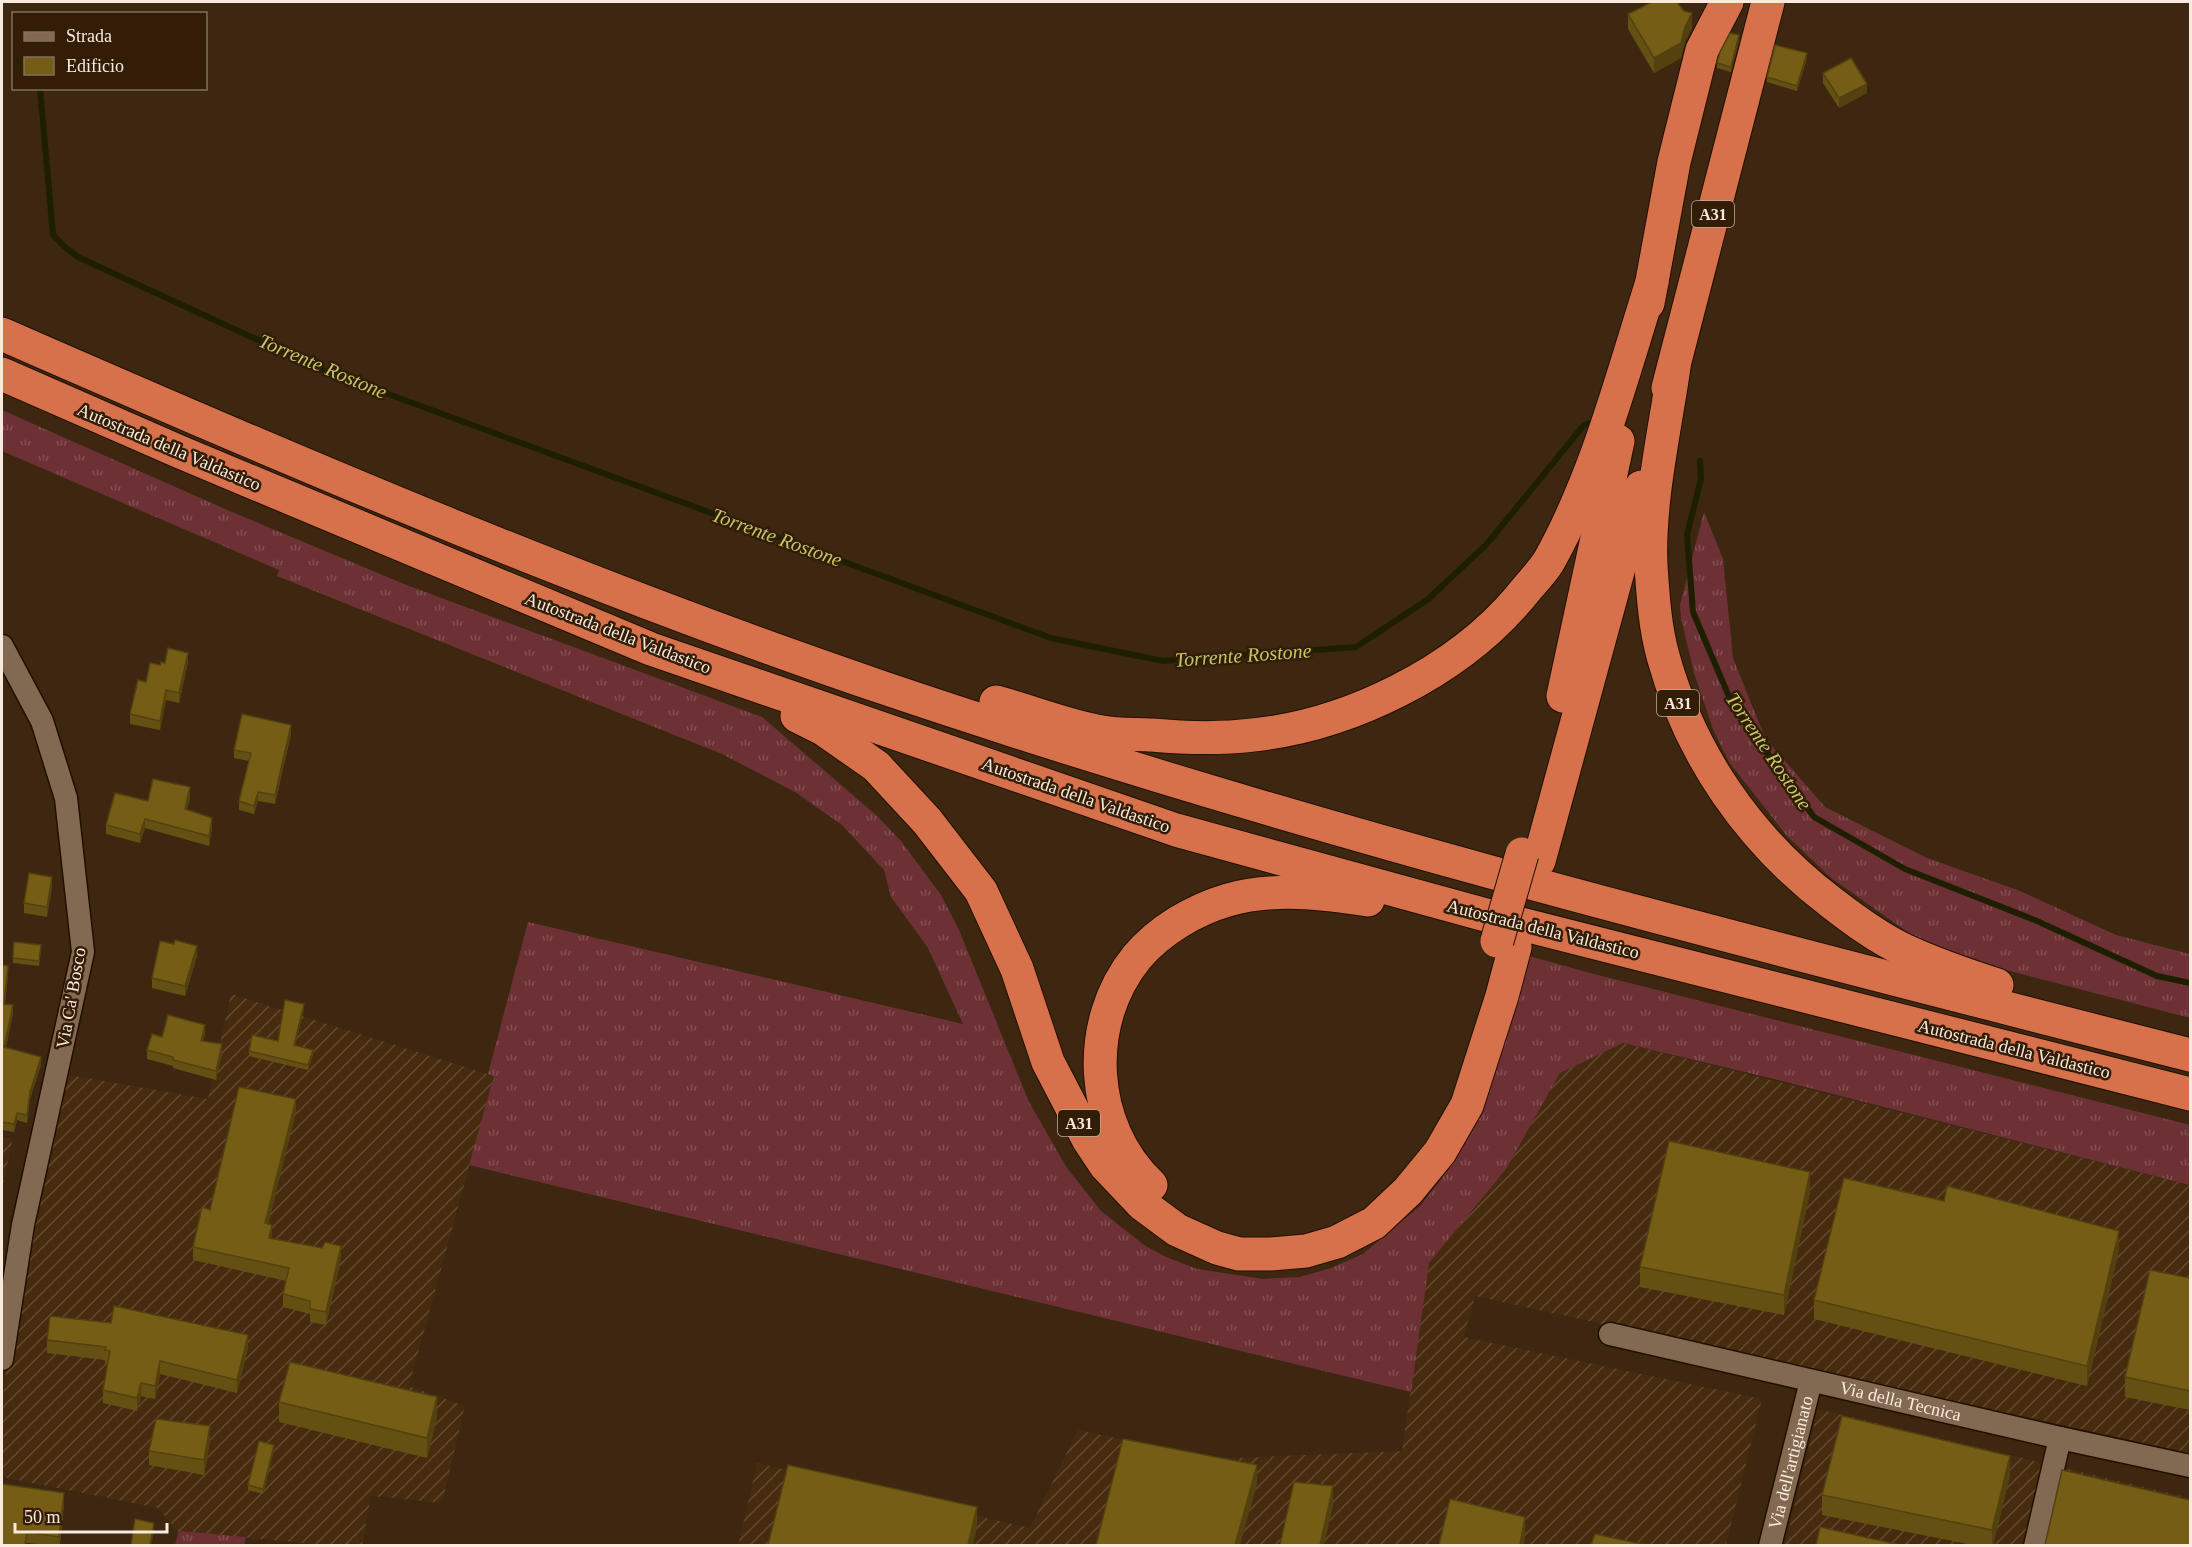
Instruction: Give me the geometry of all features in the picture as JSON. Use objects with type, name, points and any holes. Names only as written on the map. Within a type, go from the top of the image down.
[{"type":"highway","name":"A31","points":[[1530,858],[1652,282],[1674,162],[1702,50],[1727,2]]},
{"type":"highway","name":"A31","points":[[1498,934],[1341,896],[1254,895],[1230,900],[1189,916],[1154,940],[1137,957],[1114,995],[1106,1016],[1100,1067],[1107,1115],[1115,1137],[1146,1181],[1189,1218],[1211,1227],[1241,1234],[1265,1236],[1291,1234],[1317,1228],[1343,1219],[1366,1205],[1404,1172],[1434,1129],[1446,1106],[1466,1053],[1498,934],[1530,858],[1674,367],[1768,2]]},
{"type":"highway","name":"A31","points":[[650,603],[1102,732],[1216,737],[1253,735],[1318,723],[1376,701],[1435,670],[1504,616],[1548,563],[1576,506],[1600,442],[1652,282]]},
{"type":"highway","name":"Autostrada della Valdastico","points":[[2,334],[378,496],[650,603],[885,688],[1286,814],[1636,912],[2190,1055]]},
{"type":"highway","name":"A31","points":[[1674,367],[1654,507],[1651,563],[1655,616],[1663,655],[1676,697],[1710,769],[1733,803],[1759,835],[1811,887],[1871,931],[1903,949],[1960,973],[2016,992],[2190,1036]]},
{"type":"highway","name":"Autostrada della Valdastico","points":[[2,374],[191,457],[651,649],[1176,830],[1498,934],[2190,1094]]},
{"type":"highway","name":"A31","points":[[651,649],[824,729],[876,766],[927,821],[981,891],[1017,969],[1048,1062],[1088,1139],[1106,1166],[1142,1203],[1177,1230],[1216,1248],[1239,1254],[1271,1254],[1306,1251],[1337,1242],[1374,1223],[1408,1191],[1440,1152],[1467,1105],[1502,996],[1498,934]]},
{"type":"street","name":"Via Ca' Bosco","points":[[2,646],[42,721],[66,798],[83,952],[23,1225],[2,1359]]},
{"type":"street","name":"Via della Tecnica","points":[[1610,1334],[2190,1466]]},
{"type":"street","name":"Via dell'artigianato","points":[[1770,1545],[1811,1381]]},
{"type":"street","points":[[2035,1545],[2060,1438]]},
{"type":"shaded area","points":[[231,994],[494,1076],[409,1386],[465,1406],[442,1503],[371,1496],[362,1545],[325,1545],[178,1532],[158,1508],[2,1477],[2,1405],[15,1299],[64,1074],[208,1099]]},
{"type":"shaded area","points":[[1623,1043],[2190,1185],[2190,1453],[1475,1296],[1464,1337],[1762,1399],[1726,1545],[738,1546],[757,1463],[1030,1528],[1078,1430],[1212,1459],[1402,1451],[1429,1263],[1506,1169],[1560,1073]]},
{"type":"shaded area","points":[[2,1137],[13,1138],[2,1189]]},
{"type":"shaded area","points":[[1818,1409],[2190,1498],[2190,1545],[1785,1546]]},
{"type":"green space","points":[[2,410],[225,509],[404,584],[762,717],[876,815],[901,841],[941,895],[959,930],[1029,1102],[1067,1168],[1101,1211],[1144,1245],[1166,1257],[1197,1269],[1263,1279],[1300,1277],[1331,1268],[1363,1254],[1421,1205],[1449,1169],[1494,1074],[1529,956],[2190,1125],[2190,1185],[1623,1043],[1560,1073],[1506,1169],[1429,1263],[1411,1392],[469,1165],[494,1076],[488,1074],[528,922],[963,1024],[928,948],[891,897],[884,870],[842,825],[795,792],[722,754],[277,576],[279,570],[2,451]]},
{"type":"green space","points":[[1704,512],[1723,559],[1733,658],[1765,738],[1825,807],[1927,858],[2020,891],[2116,935],[2190,954],[2190,1018],[1953,956],[1919,940],[1831,878],[1787,836],[1729,762],[1713,729],[1694,673],[1680,605]]},
{"type":"green space","points":[[179,1531],[246,1537],[244,1545],[175,1545]]},
{"type":"building","points":[[1652,2],[1677,2],[1684,11],[1692,13],[1681,43],[1654,58],[1628,14]]},
{"type":"building","points":[[1730,33],[1739,35],[1731,67],[1717,63]]},
{"type":"building","points":[[1775,45],[1807,53],[1797,86],[1767,77]]},
{"type":"building","points":[[1851,58],[1867,84],[1839,98],[1823,73]]},
{"type":"building","points":[[168,648],[188,653],[179,693],[166,690],[160,721],[130,714],[138,680],[146,682],[150,663],[160,665],[161,662],[165,663]]},
{"type":"building","points":[[242,714],[291,725],[275,795],[258,792],[254,806],[239,801],[251,753],[234,750]]},
{"type":"building","points":[[153,779],[190,787],[185,809],[212,818],[209,836],[145,819],[140,834],[106,825],[115,793],[148,801]]},
{"type":"building","points":[[29,873],[52,877],[47,907],[24,903]]},
{"type":"building","points":[[175,940],[197,946],[185,986],[152,978],[160,941],[174,944]]},
{"type":"building","points":[[14,942],[41,945],[39,961],[13,958]]},
{"type":"building","points":[[2,965],[8,966],[4,1004],[13,1005],[4,1047],[41,1057],[30,1092],[27,1115],[17,1113],[14,1124],[2,1122]]},
{"type":"building","points":[[285,1000],[304,1004],[294,1045],[313,1050],[308,1065],[249,1051],[252,1035],[278,1041]]},
{"type":"building","points":[[168,1015],[205,1025],[201,1041],[222,1044],[216,1071],[173,1060],[173,1057],[147,1050],[152,1034],[162,1037]]},
{"type":"building","points":[[239,1087],[296,1099],[265,1223],[272,1225],[269,1238],[322,1248],[325,1242],[341,1246],[326,1312],[310,1309],[310,1301],[283,1294],[289,1268],[193,1247],[202,1207],[210,1210]]},
{"type":"building","points":[[1669,1141],[1810,1172],[1784,1295],[1640,1267]]},
{"type":"building","points":[[1844,1178],[1944,1201],[1947,1186],[2119,1231],[2087,1366],[1814,1300]]},
{"type":"building","points":[[2150,1270],[2190,1278],[2190,1391],[2125,1377]]},
{"type":"building","points":[[114,1306],[248,1335],[237,1380],[160,1361],[155,1386],[141,1383],[137,1398],[103,1390],[110,1351],[105,1350],[106,1347],[47,1340],[50,1316],[111,1323]]},
{"type":"building","points":[[290,1362],[437,1397],[427,1438],[279,1402]]},
{"type":"building","points":[[1842,1416],[2010,1456],[1992,1530],[1822,1495]]},
{"type":"building","points":[[156,1419],[210,1426],[204,1460],[149,1451]]},
{"type":"building","points":[[1123,1439],[1257,1465],[1235,1545],[1096,1545]]},
{"type":"building","points":[[259,1441],[274,1445],[263,1489],[248,1485]]},
{"type":"building","points":[[788,1465],[977,1507],[968,1545],[768,1545]]},
{"type":"building","points":[[2062,1470],[2190,1500],[2190,1545],[2045,1545]]},
{"type":"building","points":[[1294,1482],[1333,1486],[1320,1545],[1280,1545]]},
{"type":"building","points":[[2,1484],[64,1493],[59,1537],[27,1532],[25,1545],[2,1545]]},
{"type":"building","points":[[1450,1499],[1525,1517],[1520,1545],[1439,1545]]},
{"type":"building","points":[[135,1519],[154,1523],[150,1545],[131,1545]]},
{"type":"building","points":[[1820,1527],[1900,1545],[1816,1545]]},
{"type":"building","points":[[1595,1534],[1646,1545],[1591,1545]]},
{"type":"waterway","name":"Torrente Rostone","points":[[40,90],[53,235],[78,257],[323,370],[1051,638],[1163,661],[1356,647],[1427,600],[1486,545],[1584,425],[1597,421]]},
{"type":"waterway","name":"Torrente Rostone","points":[[1700,461],[1701,479],[1687,535],[1693,612],[1733,706],[1814,817],[1905,869],[2037,921],[2157,976],[2190,983]]}]
